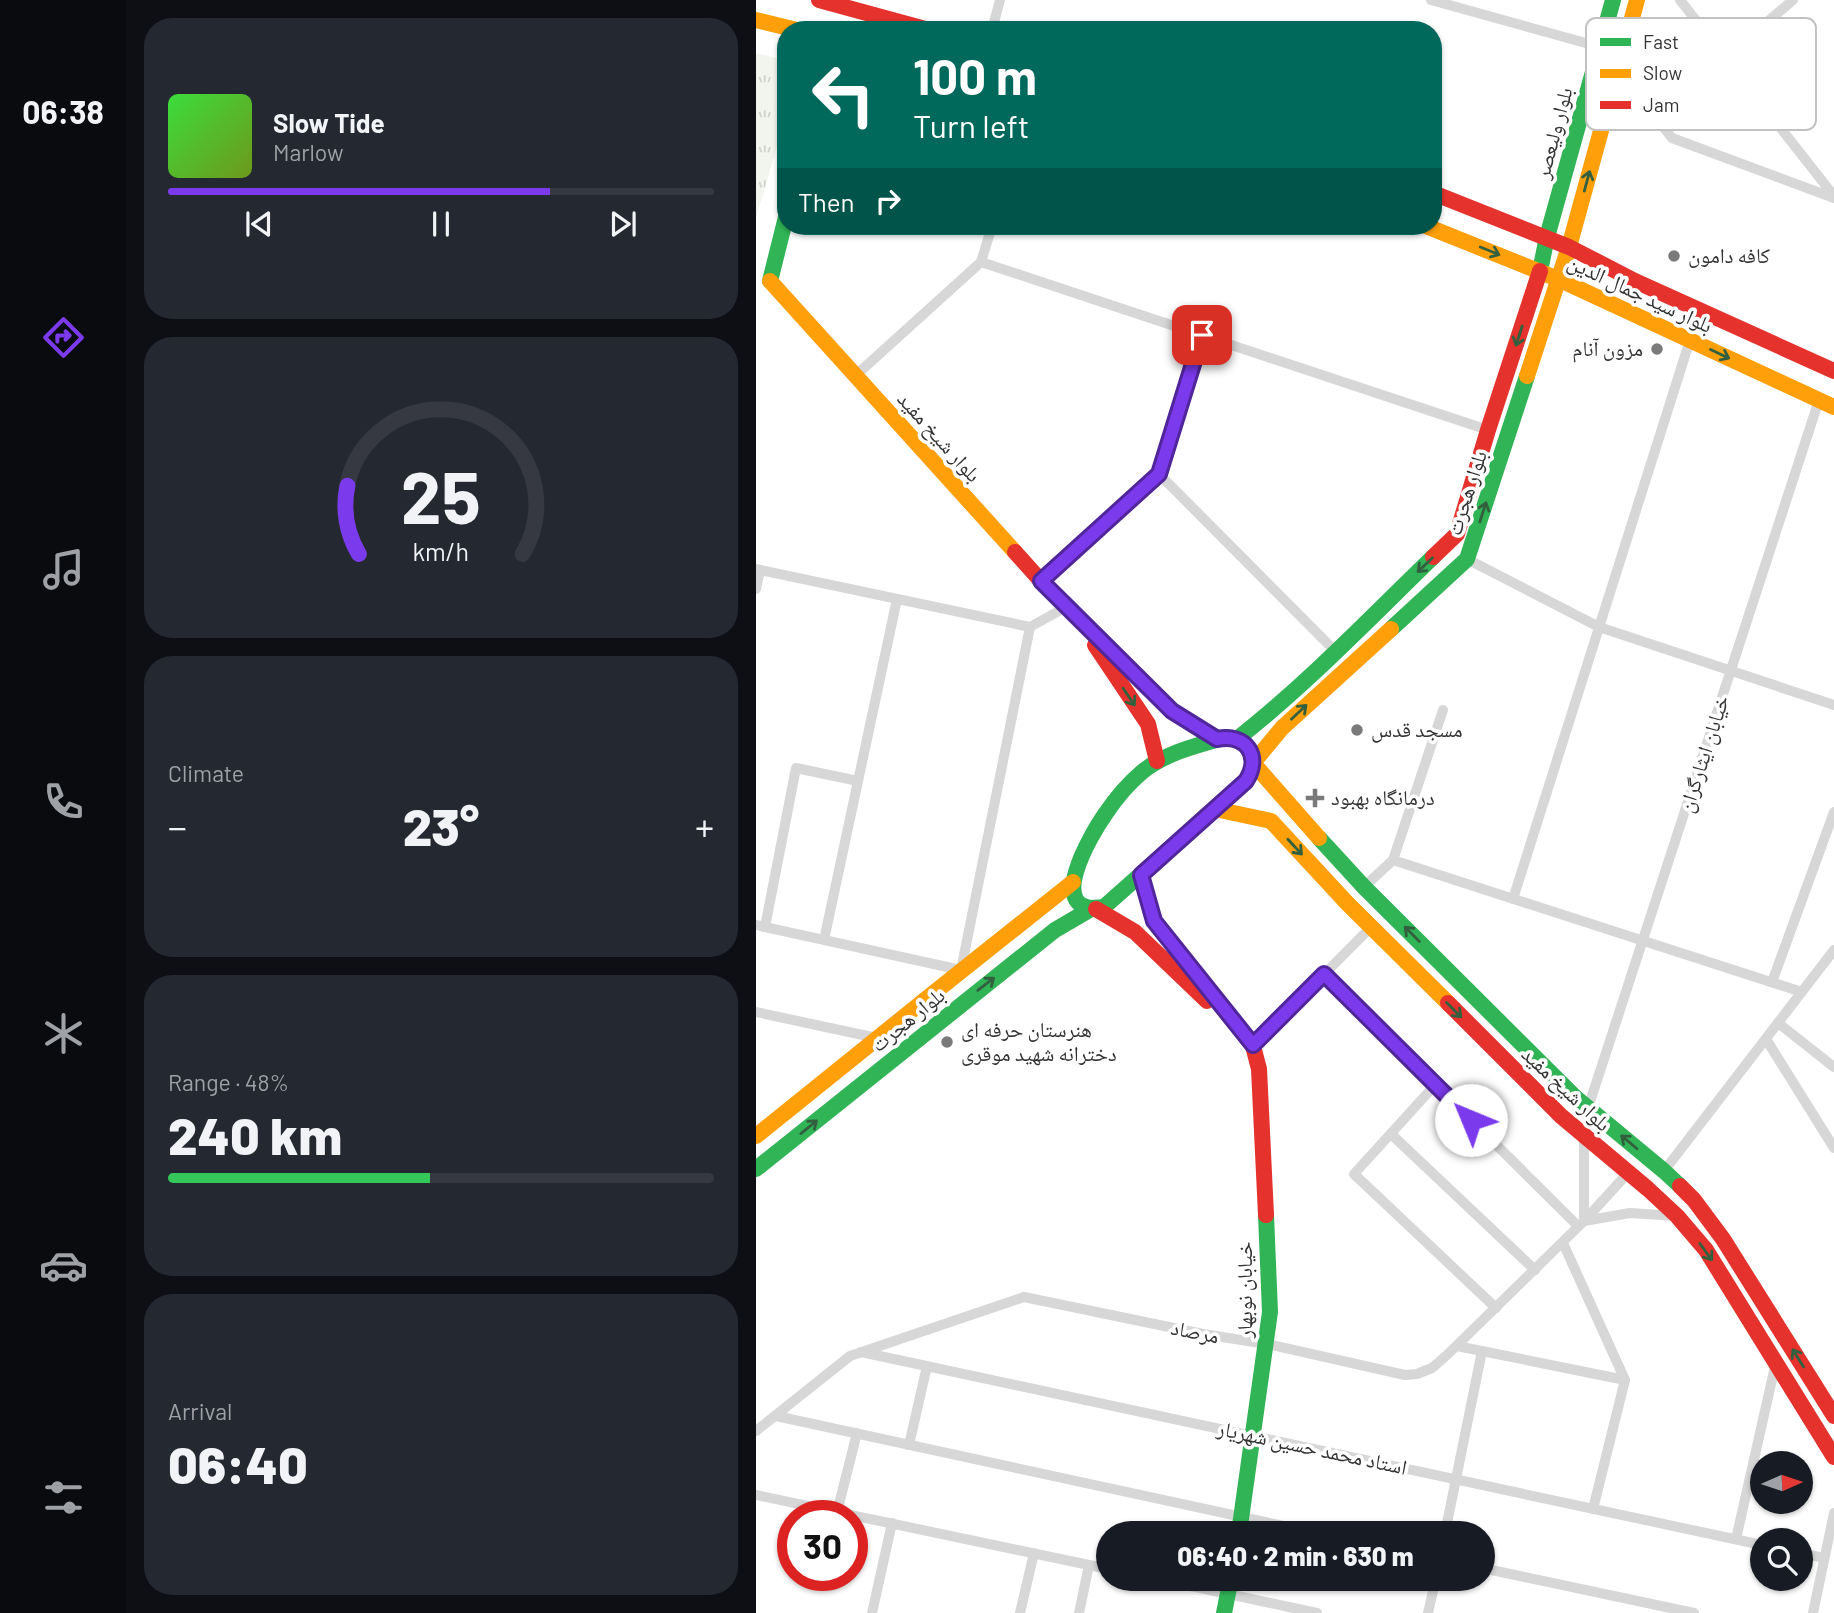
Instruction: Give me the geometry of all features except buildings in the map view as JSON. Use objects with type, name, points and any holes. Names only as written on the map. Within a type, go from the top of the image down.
[{"type":"street","points":[[994,21],[1000,0]]},
{"type":"street","points":[[1431,0],[1586,43]]},
{"type":"street","name":"بلوار ولیعصر","points":[[1608,18],[1613,0]]},
{"type":"street","points":[[1632,18],[1637,0]]},
{"type":"street","points":[[1680,0],[1694,18]]},
{"type":"street","points":[[1772,18],[1793,0]]},
{"type":"street","points":[[829,1],[898,21]]},
{"type":"street","points":[[756,20],[777,25]]},
{"type":"street","name":"بلوار ولیعصر","points":[[1540,271],[1586,97]]},
{"type":"street","points":[[1569,247],[1601,130]]},
{"type":"street","points":[[1666,130],[1672,138],[1834,197]]},
{"type":"street","points":[[1781,130],[1834,197]]},
{"type":"street","name":"بلوار سید جمال الدین","points":[[1442,196],[1547,237],[1634,281],[1834,371]]},
{"type":"street","name":"بلوار سید جمال الدین","points":[[1442,232],[1558,279],[1834,407]]},
{"type":"street","points":[[763,279],[779,235]]},
{"type":"street","points":[[855,376],[981,262],[989,235]]},
{"type":"street","name":"بلوار هجرت","points":[[756,1170],[1055,930],[1093,909],[1104,907],[1246,781],[1253,762],[1282,728],[1467,559],[1569,247]]},
{"type":"street","points":[[981,262],[1488,430]]},
{"type":"street","name":"بلوار هجرت","points":[[1237,739],[1269,714],[1336,652],[1457,534],[1540,271]]},
{"type":"street","name":"بلوار شیخ مفید","points":[[763,279],[1079,619]]},
{"type":"street","points":[[1041,581],[1159,474],[1202,335]]},
{"type":"street","points":[[1513,899],[1690,340]]},
{"type":"street","name":"خیابان ایثارگران","points":[[1588,1108],[1819,400]]},
{"type":"street","points":[[1159,474],[1336,652]]},
{"type":"street","points":[[1467,559],[1599,627],[1834,705]]},
{"type":"street","points":[[756,589],[758,569],[1030,627],[1066,607]]},
{"type":"street","points":[[824,940],[897,599]]},
{"type":"street","points":[[1079,619],[1172,711],[1217,739]]},
{"type":"street","points":[[1079,619],[1148,724],[1157,761]]},
{"type":"street","points":[[858,781],[796,768],[761,926],[961,970],[1030,627]]},
{"type":"street","points":[[1364,887],[1393,860],[1443,710]]},
{"type":"street","points":[[1148,724],[1163,720],[1172,711]]},
{"type":"street","points":[[1237,739],[1217,739],[1157,761],[1129,784],[1106,812],[1086,848],[1073,882],[1073,890],[1081,904],[1135,932],[1253,1045]]},
{"type":"street","name":"بلوار شیخ مفید","points":[[1237,739],[1245,744],[1253,762],[1289,805],[1364,887],[1588,1108],[1664,1171],[1694,1200],[1723,1239],[1834,1416]]},
{"type":"street","points":[[1215,809],[1271,821],[1277,810],[1289,805]]},
{"type":"street","points":[[1772,982],[1834,812]]},
{"type":"street","name":"بلوار شیخ مفید","points":[[1271,821],[1371,927],[1561,1116],[1677,1216],[1706,1250],[1834,1457]]},
{"type":"street","points":[[1393,860],[1802,992]]},
{"type":"street","points":[[1141,875],[1154,921],[1253,1045]]},
{"type":"street","name":"بلوار هجرت","points":[[756,1136],[1073,882]]},
{"type":"street","points":[[1135,932],[1154,921]]},
{"type":"street","points":[[1253,1045],[1371,927]]},
{"type":"street","points":[[1664,1171],[1834,950]]},
{"type":"street","points":[[1324,974],[1435,1085],[1581,1224]]},
{"type":"street","points":[[756,1012],[877,1038]]},
{"type":"street","points":[[1778,1024],[1834,1067]]},
{"type":"street","points":[[1766,1039],[1834,1148]]},
{"type":"street","name":"خیابان نوبهار","points":[[1241,1521],[1270,1312],[1260,1083],[1253,1045]]},
{"type":"street","points":[[1435,1085],[1354,1174],[1496,1308]]},
{"type":"street","points":[[1391,1134],[1535,1270]]},
{"type":"street","points":[[1581,1224],[1584,1135]]},
{"type":"street","name":"مرصاد","points":[[756,1432],[850,1356],[1024,1297],[1203,1334],[1267,1344],[1405,1375],[1417,1374],[1432,1368],[1457,1346],[1563,1243],[1628,1172]]},
{"type":"street","points":[[1581,1224],[1630,1213],[1677,1216]]},
{"type":"street","points":[[1563,1243],[1625,1380],[1593,1509]]},
{"type":"street","points":[[1457,1346],[1625,1380]]},
{"type":"street","points":[[1448,1521],[1482,1351]]},
{"type":"street","name":"استاد محمد حسین شهریار","points":[[861,1352],[1750,1542]]},
{"type":"street","points":[[1736,1539],[1776,1362]]},
{"type":"street","points":[[909,1445],[927,1366]]},
{"type":"street","points":[[775,1416],[909,1445],[1223,1521]]},
{"type":"street","points":[[840,1500],[857,1433]]},
{"type":"street","points":[[756,1495],[780,1500]]},
{"type":"street","points":[[1813,1613],[1834,1513]]},
{"type":"street","points":[[868,1518],[1096,1566]]},
{"type":"street","points":[[872,1613],[892,1523]]},
{"type":"street","points":[[1020,1613],[1034,1553]]},
{"type":"street","points":[[1813,1556],[1824,1558]]},
{"type":"street","points":[[1079,1613],[1089,1565]]},
{"type":"street","points":[[1495,1571],[1694,1613]]},
{"type":"street","points":[[1224,1613],[1229,1591]]},
{"type":"street","points":[[1246,1591],[1317,1613]]},
{"type":"street","points":[[1428,1613],[1433,1591]]},
{"type":"green space","points":[[756,53],[777,58],[777,147],[756,218]]},
{"type":"traffic: fast","points":[[1608,18],[1613,0]]},
{"type":"traffic: fast","points":[[1540,271],[1586,97]]},
{"type":"traffic: fast","points":[[770,281],[782,235]]},
{"type":"traffic: fast","points":[[1391,629],[1467,559],[1527,376]]},
{"type":"traffic: fast","points":[[1237,739],[1313,674],[1433,557]]},
{"type":"traffic: fast","points":[[1227,737],[1243,744],[1251,753],[1252,765],[1246,781],[1104,907],[1086,907],[1076,899],[1073,887],[1082,855],[1099,823],[1127,786],[1151,765],[1161,760],[1182,750],[1227,737]]},
{"type":"traffic: fast","points":[[1319,838],[1364,887],[1576,1098],[1680,1186]]},
{"type":"traffic: fast","points":[[756,1169],[1055,930],[1091,909]]},
{"type":"traffic: fast","points":[[1241,1521],[1270,1312],[1266,1215]]},
{"type":"traffic: fast","points":[[1224,1613],[1228,1591]]},
{"type":"traffic: slow","points":[[1632,18],[1637,0]]},
{"type":"traffic: slow","points":[[756,20],[777,25]]},
{"type":"traffic: slow","points":[[1527,376],[1569,247],[1601,130]]},
{"type":"traffic: slow","points":[[1442,232],[1558,279],[1834,407]]},
{"type":"traffic: slow","points":[[770,281],[1015,552]]},
{"type":"traffic: slow","points":[[1319,838],[1253,763],[1282,728],[1391,629]]},
{"type":"traffic: slow","points":[[1215,809],[1271,821],[1347,903],[1448,1003]]},
{"type":"traffic: slow","points":[[756,1136],[1073,882]]},
{"type":"traffic: jam","points":[[819,0],[896,21]]},
{"type":"traffic: jam","points":[[1442,197],[1569,247],[1635,281],[1834,371]]},
{"type":"traffic: jam","points":[[1433,557],[1457,534],[1540,271]]},
{"type":"traffic: jam","points":[[1015,552],[1172,711],[1217,739]]},
{"type":"traffic: jam","points":[[1095,645],[1148,724],[1157,761]]},
{"type":"traffic: jam","points":[[1141,875],[1154,921],[1253,1046],[1259,1069],[1266,1215]]},
{"type":"traffic: jam","points":[[1096,909],[1135,932],[1207,1001]]},
{"type":"traffic: jam","points":[[1448,1003],[1561,1116],[1677,1216],[1706,1250],[1834,1457]]},
{"type":"traffic: jam","points":[[1680,1186],[1723,1239],[1834,1416]]},
{"type":"place","name":"کافه دامون","points":[[1674,256]]},
{"type":"place","name":"مزون آنام","points":[[1657,349]]},
{"type":"place","name":"مسجد قدس","points":[[1357,730]]},
{"type":"place","name":"درمانگاه بهبود","points":[[1315,798]]},
{"type":"place","name":"هنرستان حرفه ای دخترانه شهید موقری","points":[[947,1042]]},
{"type":"route","points":[[1202,335],[1159,474],[1041,581],[1172,711],[1217,739],[1237,739],[1245,744],[1251,753],[1253,762],[1246,781],[1141,875],[1154,921],[1253,1045],[1324,974],[1471,1120]]}]
